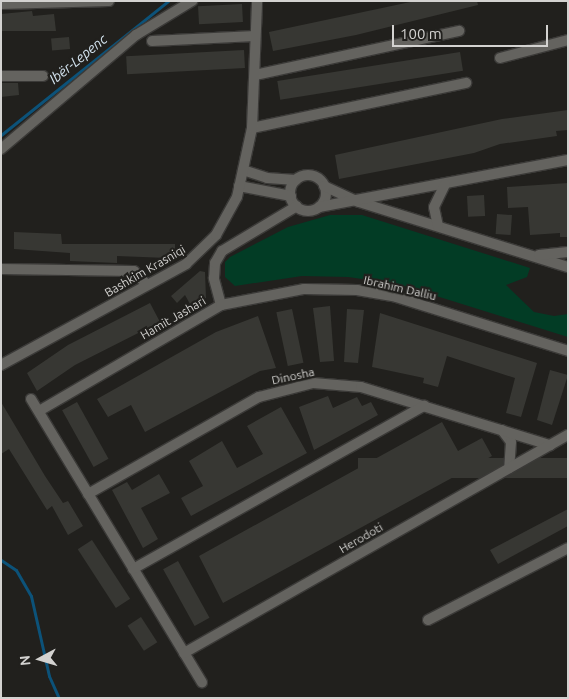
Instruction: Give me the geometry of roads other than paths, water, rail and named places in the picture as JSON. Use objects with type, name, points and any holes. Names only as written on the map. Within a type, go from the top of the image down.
[{"type":"street","points":[[1,4],[109,1]]},
{"type":"street","points":[[1,149],[136,35],[192,1]]},
{"type":"street","name":"Bashkim Krasniqi","points":[[1,366],[201,253],[216,235],[239,186],[252,128],[257,1]]},
{"type":"street","points":[[255,75],[459,31]]},
{"type":"street","points":[[152,41],[255,36]]},
{"type":"street","points":[[500,58],[568,40]]},
{"type":"street","points":[[1,76],[43,76]]},
{"type":"street","points":[[252,128],[466,83]]},
{"type":"street","points":[[239,186],[291,196],[297,206],[308,211],[319,207],[359,202],[568,160]]},
{"type":"street","points":[[243,170],[267,178],[296,180],[311,176],[324,186],[359,202],[568,267]]},
{"type":"street","points":[[291,196],[296,180]]},
{"type":"street","points":[[438,226],[434,206],[444,184]]},
{"type":"street","points":[[319,207],[325,196],[324,186]]},
{"type":"street","name":"Hamit Jashari","points":[[38,411],[221,305],[214,278],[214,263],[222,251],[297,206]]},
{"type":"street","points":[[533,256],[568,252]]},
{"type":"street","points":[[1,268],[134,271],[147,285]]},
{"type":"street","name":"Ibrahim Dalliu","points":[[221,305],[304,289],[357,290],[396,297],[568,351]]},
{"type":"street","name":"Dinosha","points":[[88,494],[259,397],[290,388],[334,383],[424,406],[550,445]]},
{"type":"street","points":[[31,399],[202,682]]},
{"type":"street","points":[[134,569],[424,406]]},
{"type":"street","points":[[501,430],[511,442],[509,468]]},
{"type":"street","points":[[550,445],[568,435]]},
{"type":"street","name":"Herodoti","points":[[184,653],[550,445]]},
{"type":"street","points":[[428,620],[568,548]]},
{"type":"waterway","name":"Ibër-Lepenc","points":[[1,135],[168,1]]},
{"type":"waterway","name":"Ibër-Lepenc","points":[[1,560],[16,570],[31,596],[49,676],[59,698]]}]
